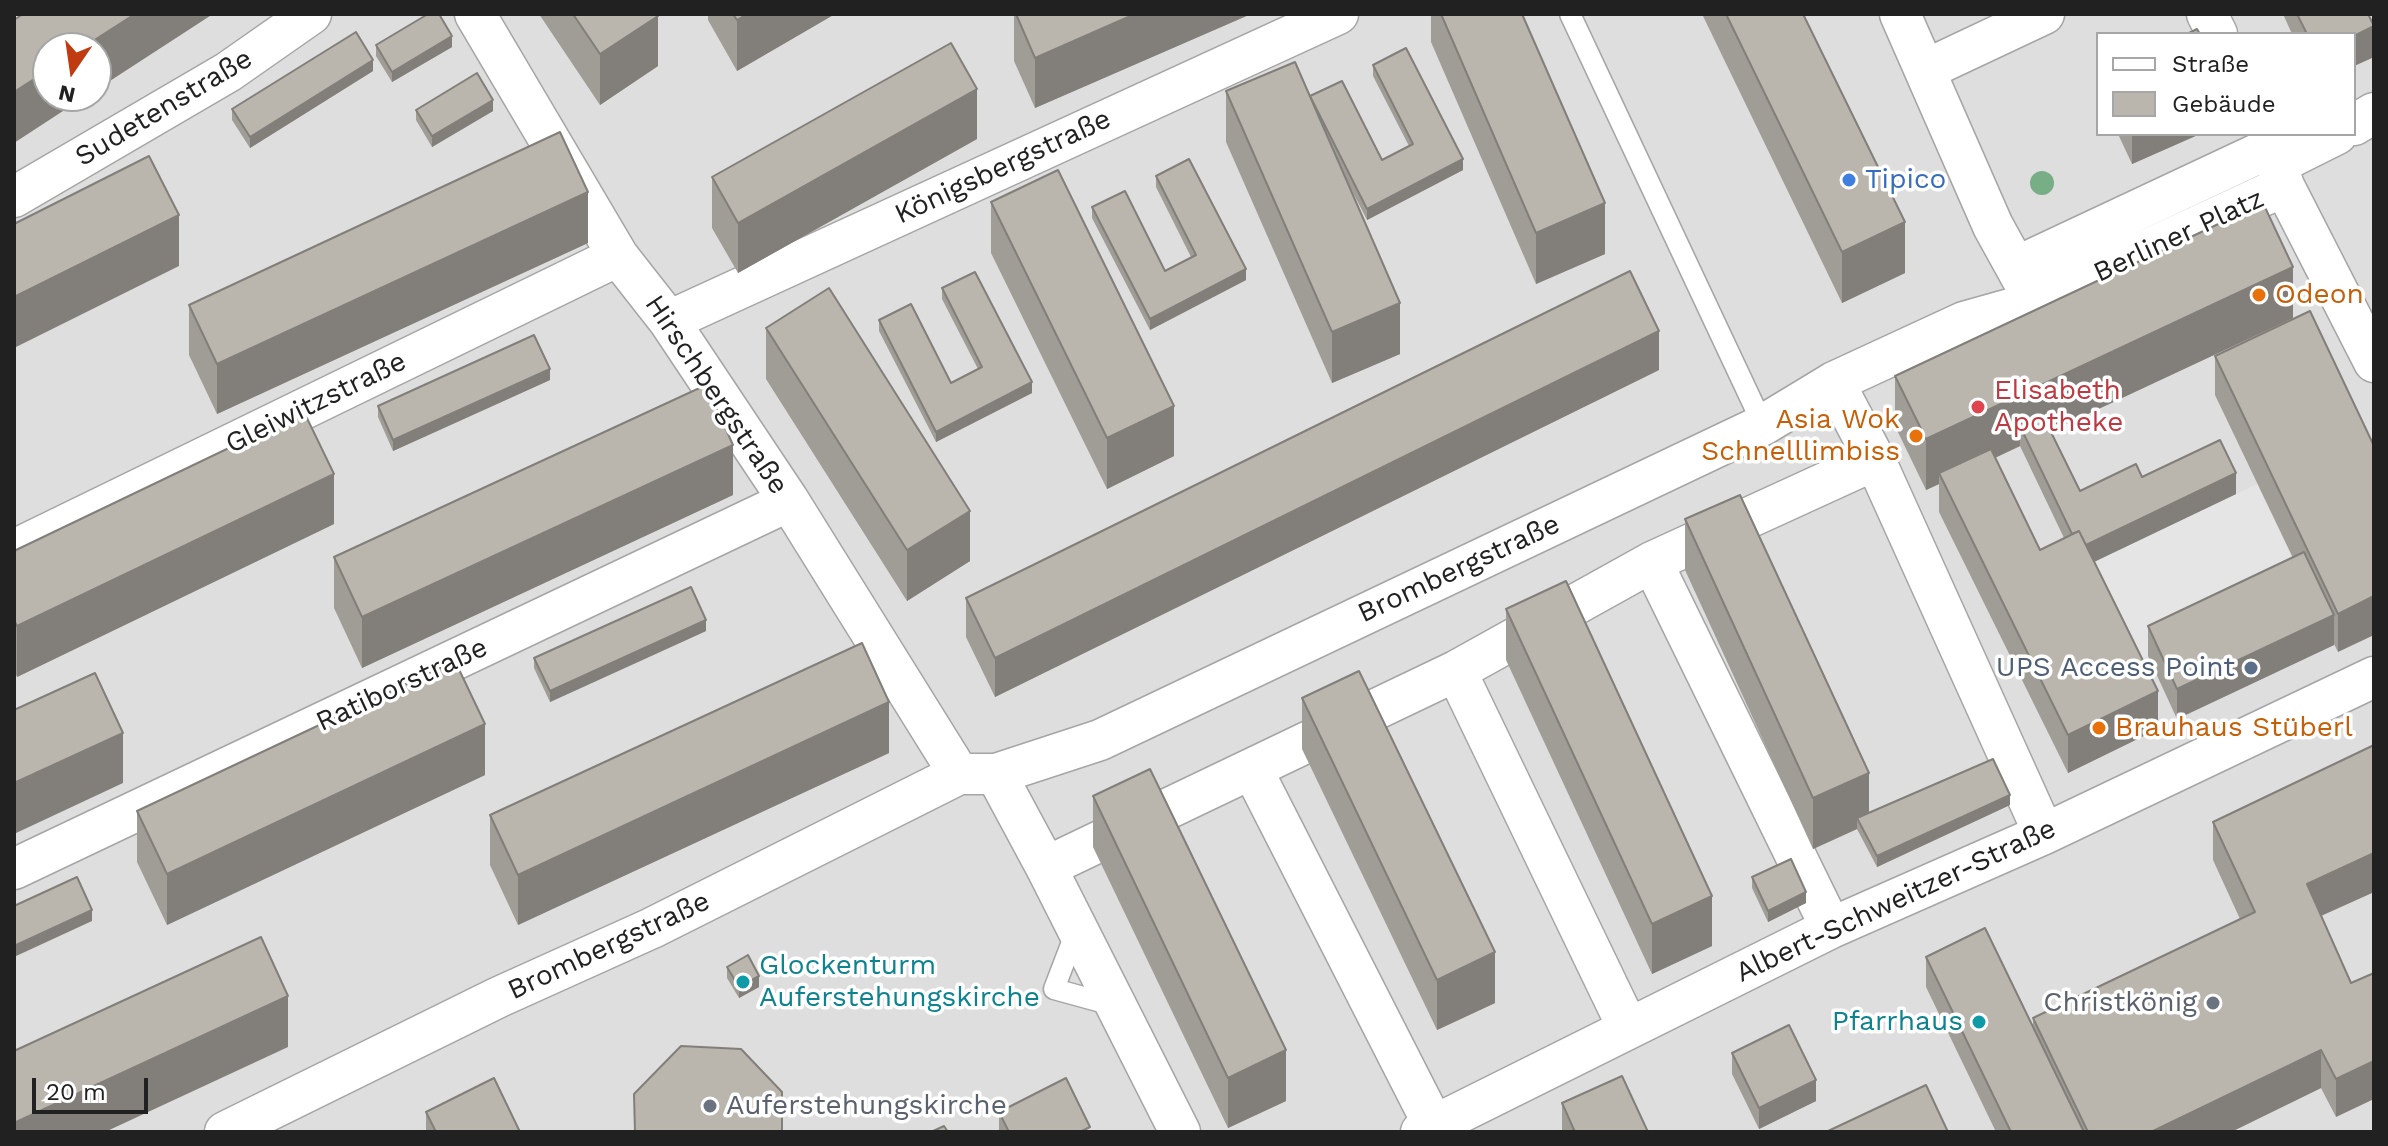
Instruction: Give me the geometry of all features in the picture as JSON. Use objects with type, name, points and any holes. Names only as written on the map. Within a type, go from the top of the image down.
[{"type":"street","name":"Sudetenstraße","points":[[14,197],[228,72],[311,14]]},
{"type":"street","name":"Hirschbergstraße","points":[[475,14],[618,256],[669,321],[977,774]]},
{"type":"street","name":"Königsbergstraße","points":[[669,321],[1338,14]]},
{"type":"street","points":[[1900,14],[1993,226],[2035,302]]},
{"type":"street","points":[[1925,70],[2044,14]]},
{"type":"street","points":[[2207,14],[2216,32]]},
{"type":"street","points":[[2356,124],[2374,113]]},
{"type":"street","points":[[2332,136],[2275,158],[2374,362]]},
{"type":"street","name":"Berliner Platz","points":[[2016,267],[2275,158]]},
{"type":"street","name":"Berliner Platz","points":[[1834,382],[1964,322],[2035,302],[2275,158]]},
{"type":"street","name":"Gleiwitzstraße","points":[[14,550],[618,256]]},
{"type":"street","name":"Brombergstraße","points":[[225,1132],[499,997],[977,774],[1100,740],[1763,425],[1834,382]]},
{"type":"street","points":[[1834,382],[1875,460],[2044,834]]},
{"type":"street","points":[[1046,867],[1456,671],[1652,562],[1875,460]]},
{"type":"street","name":"Ratiborstraße","points":[[14,869],[789,501]]},
{"type":"street","points":[[1652,562],[1831,928]]},
{"type":"street","points":[[1456,671],[1628,1028]]},
{"type":"street","name":"Albert-Schweitzer-Straße","points":[[1427,1129],[1831,928],[2044,834],[2374,677]]},
{"type":"street","points":[[1252,769],[1427,1129]]},
{"type":"street","points":[[977,774],[1046,867],[1180,1132]]},
{"type":"lane","points":[[1570,14],[1763,425]]},
{"type":"shaded area","points":[[14,14],[2374,14],[2374,1132],[14,1132]]},
{"type":"shaded area","points":[[2257,484],[2304,583],[2127,666],[2079,569]]},
{"type":"building","points":[[23,14],[135,14],[107,32],[32,32],[32,80],[14,92],[14,20]]},
{"type":"building","points":[[428,14],[439,14],[452,36],[392,72],[376,45]]},
{"type":"building","points":[[573,14],[657,14],[658,16],[600,54]]},
{"type":"building","points":[[733,14],[747,14],[737,20]]},
{"type":"building","points":[[1016,14],[1135,14],[1035,58]]},
{"type":"building","points":[[1441,14],[1522,14],[1605,203],[1536,233]]},
{"type":"building","points":[[1726,14],[1803,14],[1905,222],[1842,252]]},
{"type":"building","points":[[2297,14],[2368,14],[2374,26],[2356,35],[2356,32],[2306,32]]},
{"type":"building","points":[[356,32],[373,60],[250,137],[232,109]]},
{"type":"building","points":[[951,43],[977,89],[738,223],[712,177]]},
{"type":"building","points":[[1406,48],[1463,159],[1367,209],[1310,96],[1342,81],[1382,160],[1413,144],[1373,65]]},
{"type":"building","points":[[1295,62],[1400,303],[1332,332],[1226,91]]},
{"type":"building","points":[[477,73],[493,100],[432,136],[416,110]]},
{"type":"building","points":[[560,132],[588,192],[217,364],[189,305]]},
{"type":"building","points":[[149,156],[179,215],[14,297],[14,224]]},
{"type":"building","points":[[1189,159],[1246,269],[1150,319],[1092,207],[1125,191],[1165,271],[1196,255],[1156,176]]},
{"type":"building","points":[[1058,170],[1174,406],[1107,438],[991,202]]},
{"type":"building","points":[[2263,203],[2293,267],[1926,439],[1895,376]]},
{"type":"building","points":[[1630,271],[1659,331],[995,658],[966,598]]},
{"type":"building","points":[[975,272],[1032,382],[936,432],[879,320],[911,304],[951,383],[982,367],[942,288]]},
{"type":"building","points":[[829,288],[970,511],[907,550],[766,328]]},
{"type":"building","points":[[2310,311],[2374,446],[2374,596],[2338,614],[2215,356]]},
{"type":"building","points":[[534,335],[550,369],[393,440],[378,406]]},
{"type":"building","points":[[706,385],[733,445],[362,617],[334,557]]},
{"type":"building","points":[[304,412],[334,474],[17,626],[14,620],[14,551]]},
{"type":"building","points":[[2042,414],[2080,491],[2136,464],[2142,477],[2220,440],[2236,473],[2086,545],[2079,531],[2072,534],[2019,424]]},
{"type":"building","points":[[1991,449],[2040,550],[2079,531],[2158,691],[2068,735],[1939,473]]},
{"type":"building","points":[[1740,495],[1869,773],[1813,798],[1685,519]]},
{"type":"building","points":[[2304,552],[2334,615],[2177,689],[2148,626]]},
{"type":"building","points":[[1566,581],[1712,896],[1652,924],[1506,609]]},
{"type":"building","points":[[691,587],[706,620],[550,691],[534,658]]},
{"type":"building","points":[[862,643],[889,702],[518,875],[490,815]]},
{"type":"building","points":[[455,661],[485,724],[167,874],[137,811]]},
{"type":"building","points":[[1359,671],[1495,952],[1437,980],[1302,698]]},
{"type":"building","points":[[95,673],[123,733],[14,783],[14,710]]},
{"type":"building","points":[[2374,745],[2374,853],[2307,884],[2351,983],[2374,973],[2374,1061],[2336,1079],[2321,1050],[2151,1132],[2088,1132],[2033,1018],[2255,912],[2213,822]]},
{"type":"building","points":[[1993,759],[2010,795],[1877,856],[1857,818]]},
{"type":"building","points":[[1150,769],[1286,1050],[1228,1078],[1093,796]]},
{"type":"building","points":[[1791,859],[1806,892],[1768,911],[1752,877]]},
{"type":"building","points":[[77,877],[92,910],[14,946],[14,906]]},
{"type":"building","name":"Pfarrhaus","points":[[1985,928],[2084,1132],[2011,1132],[1926,957]]},
{"type":"building","points":[[261,937],[288,996],[14,1123],[14,1051]]},
{"type":"building","points":[[748,955],[759,976],[739,987],[727,967]]},
{"type":"building","points":[[1789,1025],[1816,1080],[1759,1108],[1732,1053]]},
{"type":"building","points":[[681,1046],[741,1049],[782,1092],[782,1132],[635,1132],[634,1094]]},
{"type":"building","points":[[1622,1076],[1648,1132],[1575,1132],[1562,1103]]},
{"type":"building","points":[[494,1078],[520,1132],[436,1132],[426,1112]]},
{"type":"building","points":[[1066,1078],[1090,1127],[1080,1132],[1009,1132],[999,1112]]},
{"type":"building","points":[[1926,1085],[1948,1132],[1826,1132]]},
{"type":"building","points":[[944,1126],[948,1132],[931,1132]]},
{"type":"place","name":"Tipico","points":[[1849,180]]},
{"type":"place","name":"Odeon","points":[[2259,295]]},
{"type":"place","name":"Elisabeth Apotheke","points":[[1978,407]]},
{"type":"place","name":"Asia Wok Schnelllimbiss","points":[[1916,436]]},
{"type":"place","name":"UPS Access Point","points":[[2251,668]]},
{"type":"place","name":"Brauhaus Stüberl","points":[[2099,728]]},
{"type":"place","name":"Glockenturm Auferstehungskirche","points":[[743,982]]},
{"type":"place","name":"Christkönig","points":[[2213,1003]]},
{"type":"place","name":"Pfarrhaus","points":[[1979,1022]]},
{"type":"place","name":"Auferstehungskirche","points":[[710,1106]]}]
